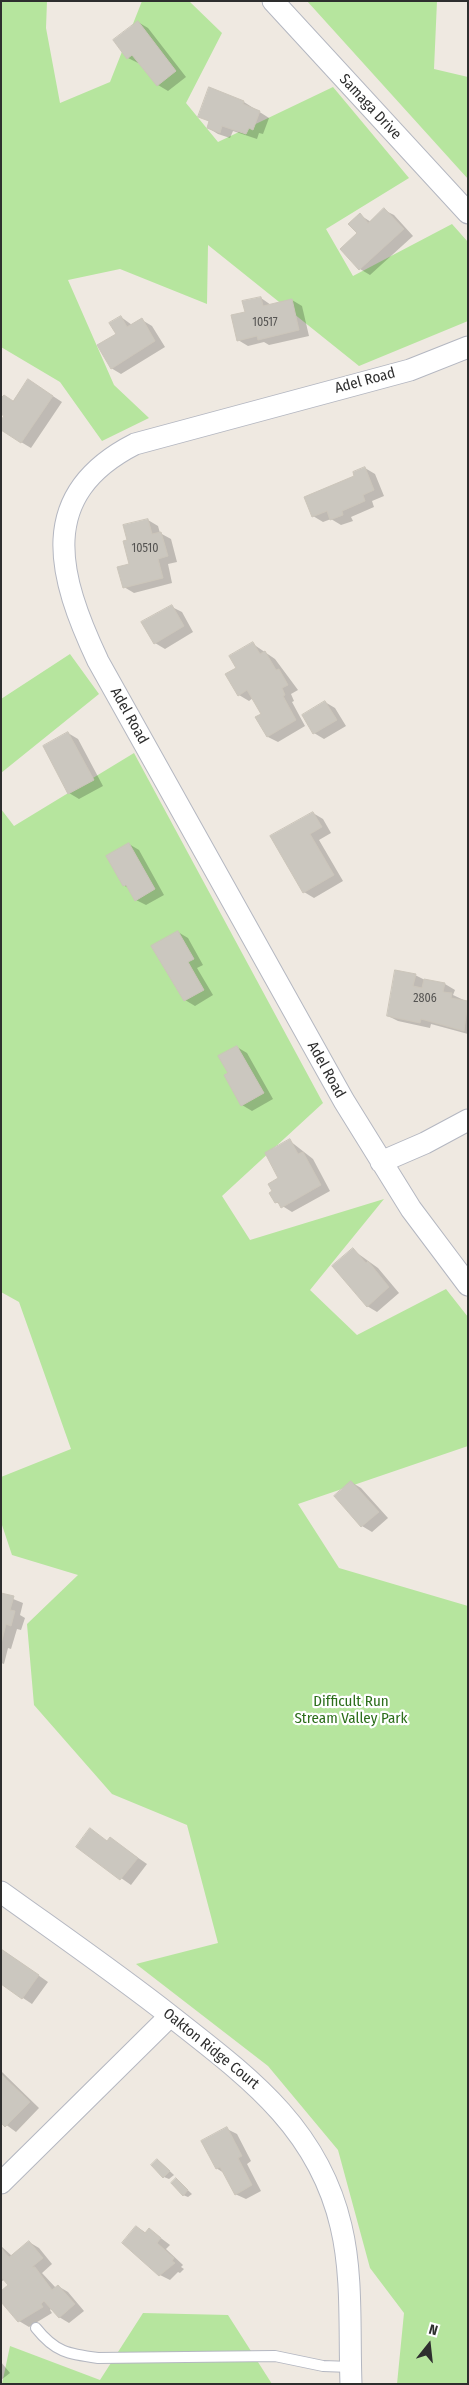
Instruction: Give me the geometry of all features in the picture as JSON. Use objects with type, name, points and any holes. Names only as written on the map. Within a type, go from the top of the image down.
[{"type":"street","name":"Samaga Drive","points":[[273,1],[468,213]]},
{"type":"street","name":"Adel Road","points":[[468,348],[410,370],[135,444],[99,466],[85,482],[74,500],[64,538],[64,558],[71,596],[98,661],[339,1092],[410,1209],[468,1285]]},
{"type":"street","points":[[381,1162],[433,1139],[468,1120]]},
{"type":"street","name":"Oakton Ridge Court","points":[[1,1892],[170,2016],[245,2074],[271,2099],[295,2129],[315,2158],[331,2192],[341,2226],[348,2266],[351,2375]]},
{"type":"street","points":[[1,2183],[170,2016]]},
{"type":"lane","points":[[36,2328],[49,2345],[76,2355],[98,2358],[275,2356],[323,2366],[351,2375]]},
{"type":"green space","points":[[1,1],[47,1],[46,28],[60,103],[110,82],[142,1],[189,1],[222,33],[186,103],[218,142],[333,87],[409,178],[326,229],[353,276],[452,224],[468,242],[468,321],[359,366],[208,245],[207,304],[120,269],[68,280],[114,385],[149,418],[102,441],[60,382],[1,347]]},
{"type":"green space","points":[[307,1],[437,1],[434,69],[468,77],[468,179]]},
{"type":"green space","points":[[70,654],[99,694],[1,773],[1,699]]},
{"type":"green space","name":"Difficult Run Stream Valley Park","points":[[134,753],[323,1103],[222,1196],[250,1240],[384,1199],[310,1290],[357,1335],[446,1289],[468,1317],[468,1446],[298,1504],[339,1568],[468,1606],[468,2384],[397,2384],[404,2313],[370,2268],[338,2150],[268,2066],[136,1964],[218,1943],[187,1825],[112,1794],[34,1705],[27,1624],[78,1575],[12,1555],[1,1522],[1,1477],[71,1449],[19,1302],[1,1292],[1,809],[14,826]]},
{"type":"green space","points":[[143,2313],[228,2315],[272,2384],[2,2384],[10,2346],[100,2380]]},
{"type":"building","points":[[138,21],[176,71],[157,86],[132,55],[127,59],[113,40]]},
{"type":"building","points":[[209,87],[244,101],[243,104],[260,111],[253,130],[249,128],[246,134],[222,126],[220,133],[207,128],[209,121],[198,117]]},
{"type":"building","points":[[384,208],[404,229],[359,270],[340,249],[357,233],[348,224],[360,213],[368,223]]},
{"type":"building","points":[[261,297],[263,306],[292,299],[299,330],[258,340],[257,336],[237,341],[231,315],[245,312],[242,301]]},
{"type":"building","points":[[121,316],[127,327],[142,318],[155,341],[111,369],[97,345],[116,334],[109,323]]},
{"type":"building","points":[[28,379],[53,396],[21,443],[1,430],[1,420],[4,416],[1,414],[1,398],[4,395],[13,401]]},
{"type":"building","points":[[365,467],[374,490],[363,495],[365,501],[342,511],[343,515],[330,520],[327,511],[312,517],[304,497],[354,476],[353,472]]},
{"type":"building","points":[[148,519],[152,534],[161,532],[168,556],[158,559],[163,578],[123,588],[117,567],[129,564],[123,541],[127,540],[123,525]]},
{"type":"building","points":[[172,605],[184,626],[154,644],[141,622]]},
{"type":"building","points":[[253,642],[260,654],[265,651],[276,670],[279,669],[288,685],[282,688],[285,695],[283,696],[296,720],[267,737],[255,717],[261,714],[247,690],[238,696],[225,674],[236,668],[229,656]]},
{"type":"building","points":[[325,701],[337,720],[313,734],[302,715]]},
{"type":"building","points":[[68,732],[94,780],[68,794],[43,746]]},
{"type":"building","points":[[313,812],[322,827],[310,834],[334,875],[303,893],[270,836]]},
{"type":"building","points":[[129,843],[155,889],[135,901],[126,885],[123,886],[106,856]]},
{"type":"building","points":[[178,931],[194,959],[188,962],[204,990],[184,1001],[151,946]]},
{"type":"building","points":[[395,970],[416,974],[413,986],[422,988],[424,979],[445,983],[443,992],[452,993],[451,998],[468,1001],[464,1031],[421,1019],[420,1023],[387,1016]]},
{"type":"building","points":[[237,1046],[264,1093],[241,1106],[224,1075],[228,1073],[218,1056]]},
{"type":"building","points":[[290,1139],[298,1154],[303,1152],[321,1185],[281,1208],[278,1202],[275,1203],[269,1193],[272,1191],[268,1184],[278,1178],[265,1153]]},
{"type":"building","points":[[353,1248],[366,1263],[368,1261],[389,1287],[367,1307],[332,1266]]},
{"type":"building","points":[[351,1481],[379,1512],[361,1527],[334,1496]]},
{"type":"building","points":[[1,1593],[14,1596],[10,1610],[15,1611],[11,1626],[6,1624],[1,1644]]},
{"type":"building","points":[[90,1828],[107,1841],[110,1837],[138,1858],[120,1880],[76,1847]]},
{"type":"building","points":[[1,1949],[39,1975],[22,1999],[1,1984]]},
{"type":"building","points":[[1,2074],[30,2102],[5,2127],[1,2123]]},
{"type":"building","points":[[227,2127],[242,2156],[238,2158],[252,2185],[235,2195],[220,2167],[216,2169],[201,2141]]},
{"type":"building","points":[[157,2159],[170,2171],[163,2178],[151,2165]]},
{"type":"building","points":[[176,2178],[188,2190],[183,2196],[171,2183]]},
{"type":"building","points":[[136,2226],[145,2233],[149,2228],[161,2238],[157,2243],[174,2258],[172,2261],[175,2263],[159,2276],[122,2243]]},
{"type":"building","points":[[29,2241],[43,2258],[32,2267],[35,2267],[52,2290],[58,2285],[75,2304],[59,2318],[44,2301],[41,2304],[43,2307],[18,2322],[1,2302],[1,2291],[8,2285],[1,2277],[1,2248],[9,2257]]}]
